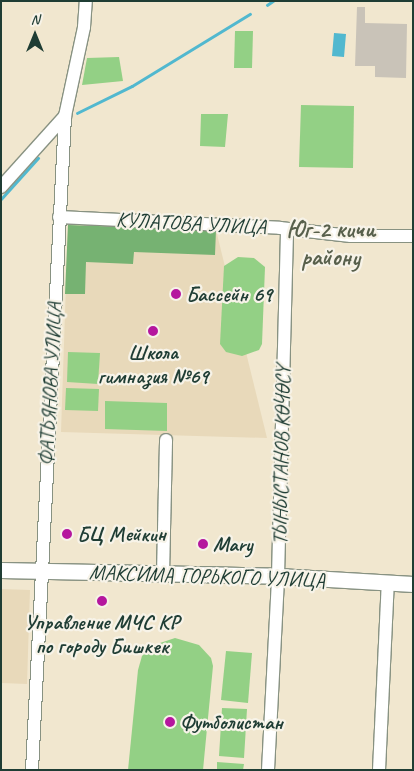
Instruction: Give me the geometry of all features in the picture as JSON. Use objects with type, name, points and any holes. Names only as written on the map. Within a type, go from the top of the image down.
[{"type":"main road","name":"МАКСИМА ГОРЬКОГО УЛИЦА","points":[[1,570],[278,576],[413,584]]},
{"type":"street","name":"ФАТЬЯНОВА УЛИЦА","points":[[32,770],[40,572],[66,116],[84,27],[86,1]]},
{"type":"street","points":[[1,187],[6,176],[66,116]]},
{"type":"street","name":"КУЛАТОВА УЛИЦА","points":[[59,217],[288,230],[351,236],[413,236]]},
{"type":"street","name":"ТЫНЫСТАНОВ КӨЧӨСҮ","points":[[268,770],[278,576],[288,230]]},
{"type":"street","points":[[162,574],[166,440]]},
{"type":"street","points":[[379,770],[388,582]]},
{"type":"shaded area","points":[[357,7],[365,7],[365,23],[407,24],[406,78],[375,77],[375,66],[355,66]]},
{"type":"shaded area","name":"Школа гимназия №69","points":[[68,225],[216,230],[267,438],[61,432]]},
{"type":"shaded area","points":[[1,589],[30,590],[27,684],[1,683]]},
{"type":"green space","points":[[235,31],[253,31],[252,68],[234,68]]},
{"type":"green space","points":[[119,57],[123,81],[82,85],[87,58]]},
{"type":"green space","points":[[301,105],[354,106],[353,168],[299,167]]},
{"type":"green space","points":[[201,114],[228,114],[225,147],[200,146]]},
{"type":"green space","points":[[68,225],[216,230],[215,255],[134,252],[133,264],[86,262],[85,294],[65,294]]},
{"type":"green space","points":[[238,257],[254,258],[265,267],[262,344],[259,350],[242,356],[226,352],[220,344],[224,266]]},
{"type":"green space","points":[[68,352],[100,353],[98,384],[67,382]]},
{"type":"green space","points":[[66,388],[99,389],[98,411],[65,410]]},
{"type":"green space","points":[[105,401],[167,403],[167,431],[105,429]]},
{"type":"green space","name":"Футболистан","points":[[175,638],[199,645],[211,658],[213,666],[203,770],[128,770],[138,670],[142,656],[151,646]]},
{"type":"green space","name":"Футболистан","points":[[226,651],[252,653],[248,703],[221,700]]},
{"type":"green space","name":"Футболистан","points":[[222,708],[247,709],[244,758],[219,756]]},
{"type":"green space","name":"Футболистан","points":[[217,762],[244,764],[243,770],[217,770]]},
{"type":"water","points":[[334,33],[346,34],[344,57],[332,56]]},
{"type":"waterway","points":[[267,5],[273,1]]},
{"type":"waterway","points":[[77,113],[132,86],[250,14]]},
{"type":"waterway","points":[[1,199],[38,158]]},
{"type":"place","name":"Бассейн 69","points":[[176,294]]},
{"type":"place","name":"Школа гимназия №69","points":[[153,331]]},
{"type":"place","name":"БЦ Мейкин","points":[[67,534]]},
{"type":"place","name":"Mary","points":[[203,544]]},
{"type":"place","name":"Управление МЧС КР по городу Бишкек","points":[[102,601]]},
{"type":"place","name":"Футболистан","points":[[170,722]]},
{"type":"district","name":"Юг-2 кичи району","points":[[331,244]]}]
